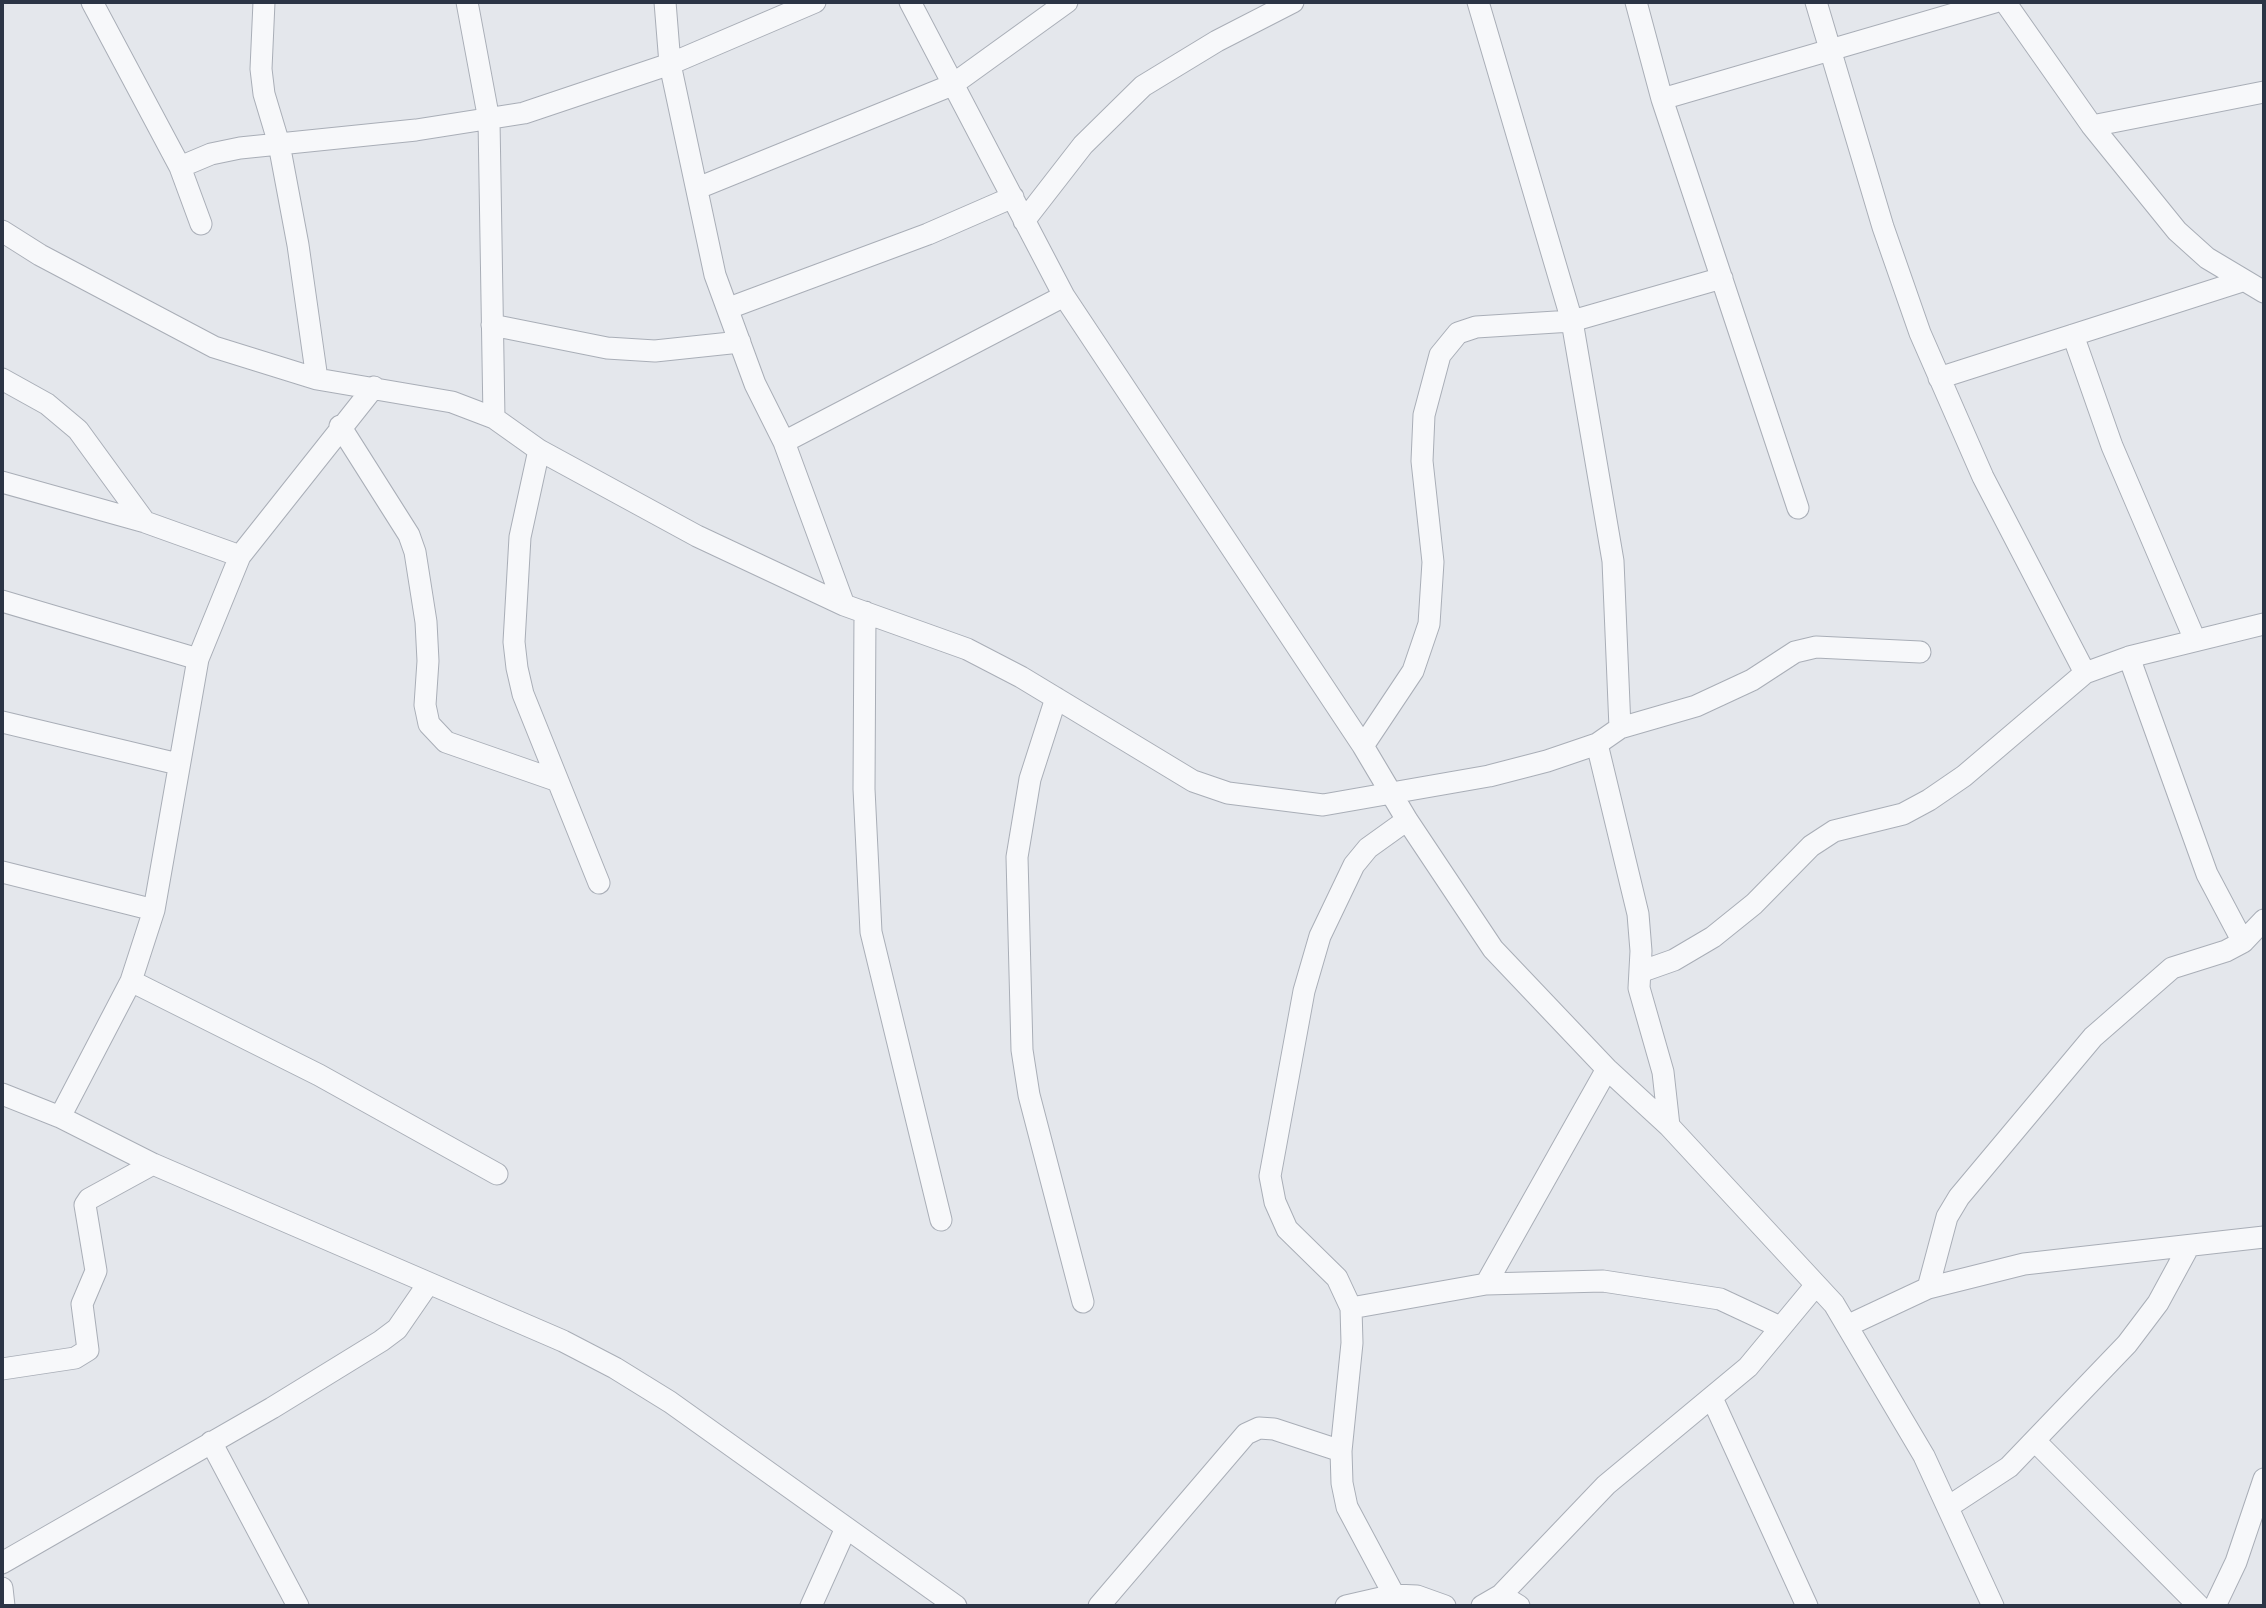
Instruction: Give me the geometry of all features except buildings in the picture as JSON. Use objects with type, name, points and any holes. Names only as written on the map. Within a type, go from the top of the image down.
[{"type":"street","points":[[92,2],[180,167],[201,224]]},
{"type":"street","points":[[264,2],[261,69],[264,94],[279,144],[298,245],[317,379]]},
{"type":"street","points":[[467,2],[489,120],[494,418]]},
{"type":"street","points":[[665,2],[670,64],[715,275],[755,384],[784,442],[844,605]]},
{"type":"street","points":[[180,167],[211,154],[489,120],[576,98],[670,64],[814,2]]},
{"type":"street","points":[[910,2],[1064,296],[1394,793],[1408,820],[1493,949],[1607,1069],[1669,1126],[1816,1285],[1849,1325],[1896,1405],[1948,1507],[1993,1606]]},
{"type":"street","points":[[698,188],[952,85],[1067,2]]},
{"type":"street","points":[[1024,220],[1083,145],[1143,86],[1227,36],[1293,2]]},
{"type":"street","points":[[1478,2],[1572,321],[1613,561],[1620,728]]},
{"type":"street","points":[[1636,2],[1662,99],[1798,508]]},
{"type":"street","points":[[1816,2],[1883,227],[1940,378],[1983,477],[2085,673]]},
{"type":"street","points":[[1662,99],[1995,2]]},
{"type":"street","points":[[2006,2],[2092,126],[2176,232],[2207,258],[2264,292]]},
{"type":"street","points":[[2092,126],[2264,92]]},
{"type":"street","points":[[729,308],[928,234],[1013,197]]},
{"type":"street","points":[[2,231],[40,255],[214,347],[317,379],[452,402],[494,418],[539,450],[697,536],[844,605],[967,649],[1056,698],[1193,782],[1228,793],[1323,805],[1489,776],[1597,744],[1620,728],[1696,706],[1734,691],[1795,652],[1815,647],[1920,652]]},
{"type":"street","points":[[1363,746],[1413,671],[1429,624],[1433,562],[1423,461],[1424,426],[1430,383],[1440,355],[1458,332],[1476,327],[1572,321],[1722,278]]},
{"type":"street","points":[[1940,378],[2242,281]]},
{"type":"street","points":[[784,442],[1064,296]]},
{"type":"street","points":[[492,325],[619,349],[655,351],[740,342]]},
{"type":"street","points":[[2073,335],[2112,446],[2195,640]]},
{"type":"street","points":[[2,379],[47,404],[78,430],[145,522]]},
{"type":"street","points":[[60,1117],[131,981],[154,910],[198,659],[240,556],[340,426],[374,387]]},
{"type":"street","points":[[340,426],[409,534],[415,552],[426,622],[428,661],[425,705],[429,724],[446,742],[558,781]]},
{"type":"street","points":[[539,450],[520,537],[514,642],[523,694],[599,883]]},
{"type":"street","points":[[2,482],[145,522],[240,556]]},
{"type":"street","points":[[2,601],[198,659]]},
{"type":"street","points":[[865,612],[864,789],[871,932],[941,1220]]},
{"type":"street","points":[[1640,972],[1674,960],[1713,937],[1754,904],[1811,846],[1834,831],[1903,814],[1929,800],[1964,776],[2085,673],[2129,657],[2264,624]]},
{"type":"street","points":[[2129,657],[2207,874],[2243,942]]},
{"type":"street","points":[[1056,698],[1030,779],[1017,856],[1022,1050],[1029,1095],[1083,1302]]},
{"type":"street","points":[[2,722],[178,764]]},
{"type":"street","points":[[1597,744],[1638,914],[1639,988],[1644,1015],[1663,1072],[1669,1126]]},
{"type":"street","points":[[1394,1595],[1347,1507],[1342,1483],[1341,1451],[1352,1343],[1351,1308],[1337,1278],[1287,1229],[1275,1202],[1270,1176],[1304,991],[1320,936],[1354,865],[1368,848],[1408,820]]},
{"type":"street","points":[[3,876],[154,910]]},
{"type":"street","points":[[1928,1289],[1948,1217],[1959,1197],[2092,1037],[2172,968],[2208,958],[2243,942],[2264,920]]},
{"type":"street","points":[[131,981],[319,1075],[497,1174]]},
{"type":"street","points":[[1486,1284],[1607,1069]]},
{"type":"street","points":[[2,1094],[60,1117],[153,1164],[563,1341],[615,1368],[670,1402],[956,1606]]},
{"type":"street","points":[[2,1369],[75,1358],[88,1350],[82,1304],[96,1271],[85,1205],[89,1199],[153,1164]]},
{"type":"street","points":[[1849,1325],[1928,1289],[2059,1258],[2189,1247],[2264,1237]]},
{"type":"street","points":[[1948,1507],[1995,1478],[2035,1441],[2127,1344],[2158,1303],[2189,1247]]},
{"type":"street","points":[[1351,1308],[1486,1284],[1603,1281],[1720,1300],[1780,1327]]},
{"type":"street","points":[[2,1563],[382,1341],[397,1329],[428,1284]]},
{"type":"street","points":[[1482,1606],[1510,1601],[1606,1485],[1748,1367],[1816,1285]]},
{"type":"street","points":[[1712,1398],[1807,1606]]},
{"type":"street","points":[[1099,1606],[1246,1433],[1259,1427],[1274,1429],[1341,1451]]},
{"type":"street","points":[[2035,1441],[2199,1606]]},
{"type":"street","points":[[211,1442],[298,1606]]},
{"type":"street","points":[[2215,1606],[2236,1562],[2264,1479]]},
{"type":"street","points":[[811,1606],[846,1528]]},
{"type":"street","points":[[2,1588],[4,1606]]},
{"type":"street","points":[[1346,1606],[1394,1595],[1417,1596],[1445,1606]]}]
